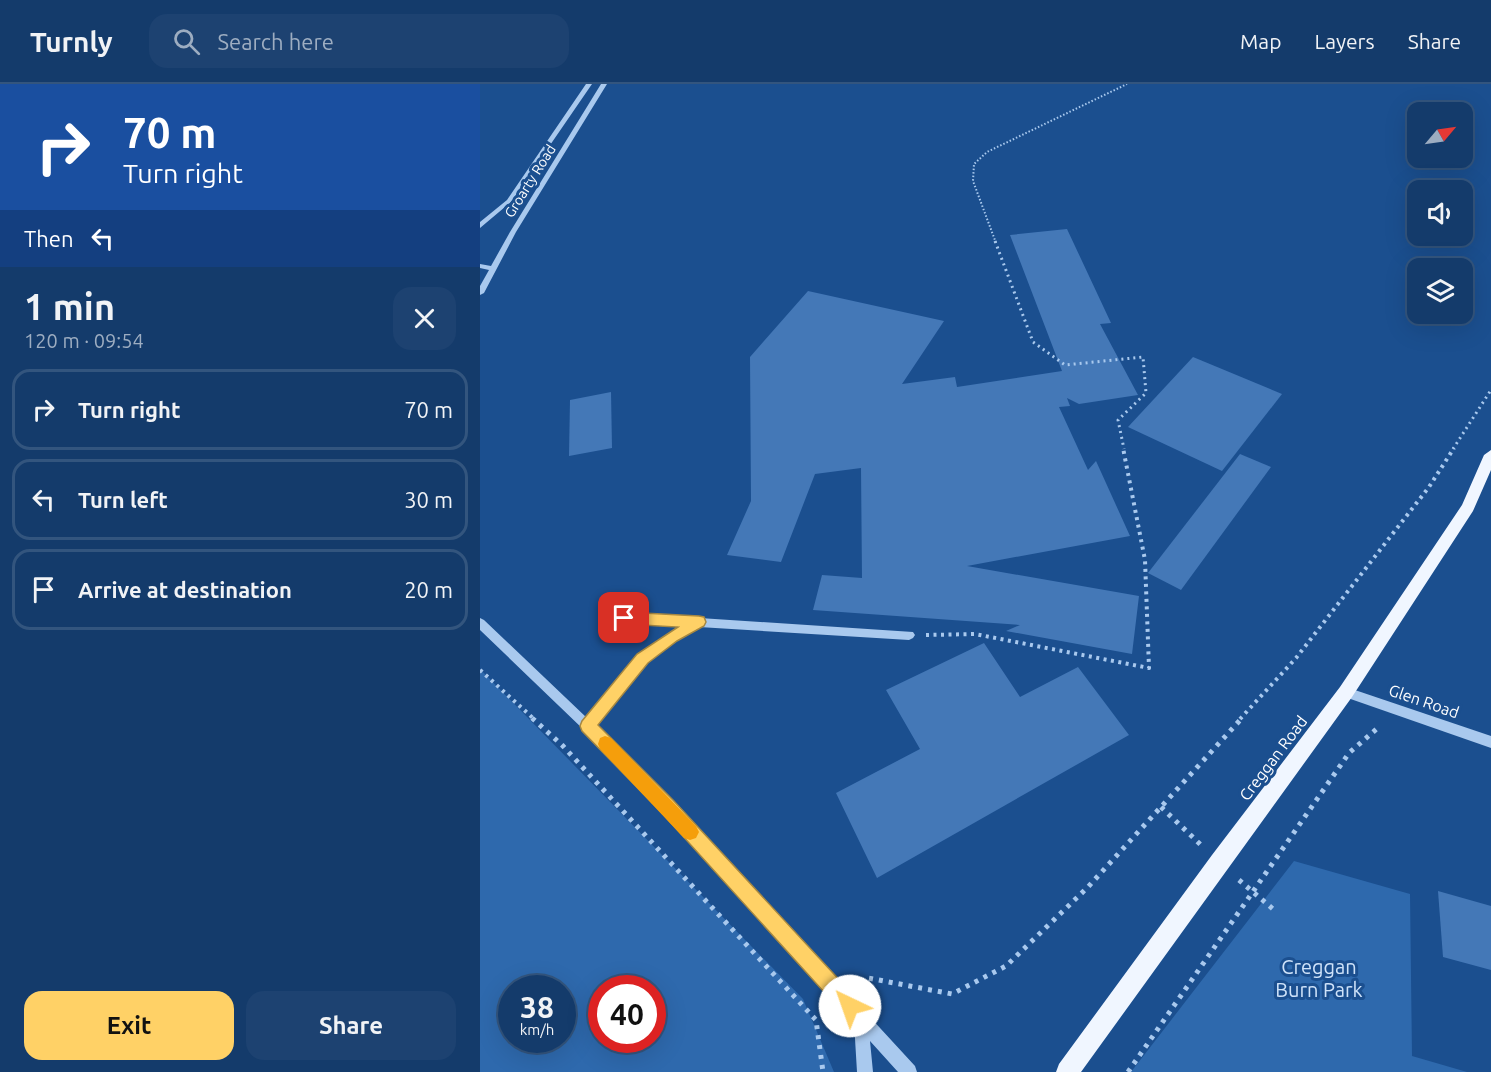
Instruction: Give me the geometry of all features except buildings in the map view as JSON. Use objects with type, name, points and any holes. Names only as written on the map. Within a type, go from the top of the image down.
[{"type":"main road","name":"Creggan Road","points":[[1067,1072],[1346,692],[1468,507],[1491,455]]},
{"type":"street","points":[[480,226],[509,201],[589,84]]},
{"type":"street","name":"Groarty Road","points":[[480,293],[513,232],[604,84]]},
{"type":"street","points":[[480,266],[493,268]]},
{"type":"street","points":[[624,618],[909,635]]},
{"type":"street","points":[[588,726],[642,659],[672,637],[699,622]]},
{"type":"street","points":[[480,623],[588,726],[667,806],[909,1072]]},
{"type":"street","name":"Glen Road","points":[[1346,692],[1491,742]]},
{"type":"street","points":[[861,1019],[865,1072]]},
{"type":"path","points":[[909,635],[975,634],[1149,668],[1145,560],[1118,420],[1146,393],[1143,357],[1065,365],[1033,342],[973,181],[974,164],[987,153],[1127,84]]},
{"type":"path","points":[[838,993],[868,978],[952,993],[1006,966],[1088,887],[1296,658],[1429,487],[1491,390]]},
{"type":"path","points":[[480,670],[562,745],[816,1020],[823,1072]]},
{"type":"path","points":[[1128,1072],[1348,753],[1399,710]]},
{"type":"path","points":[[1161,807],[1273,909]]},
{"type":"green space","points":[[480,669],[803,999],[834,1072],[480,1072]]},
{"type":"green space","name":"Creggan Burn Park","points":[[1294,861],[1410,894],[1412,1056],[1467,1072],[1131,1072]]},
{"type":"slow traffic","points":[[605,744],[690,832]]},
{"type":"route","points":[[624,618],[699,622],[672,637],[642,659],[588,726],[667,806],[850,1006]]}]
